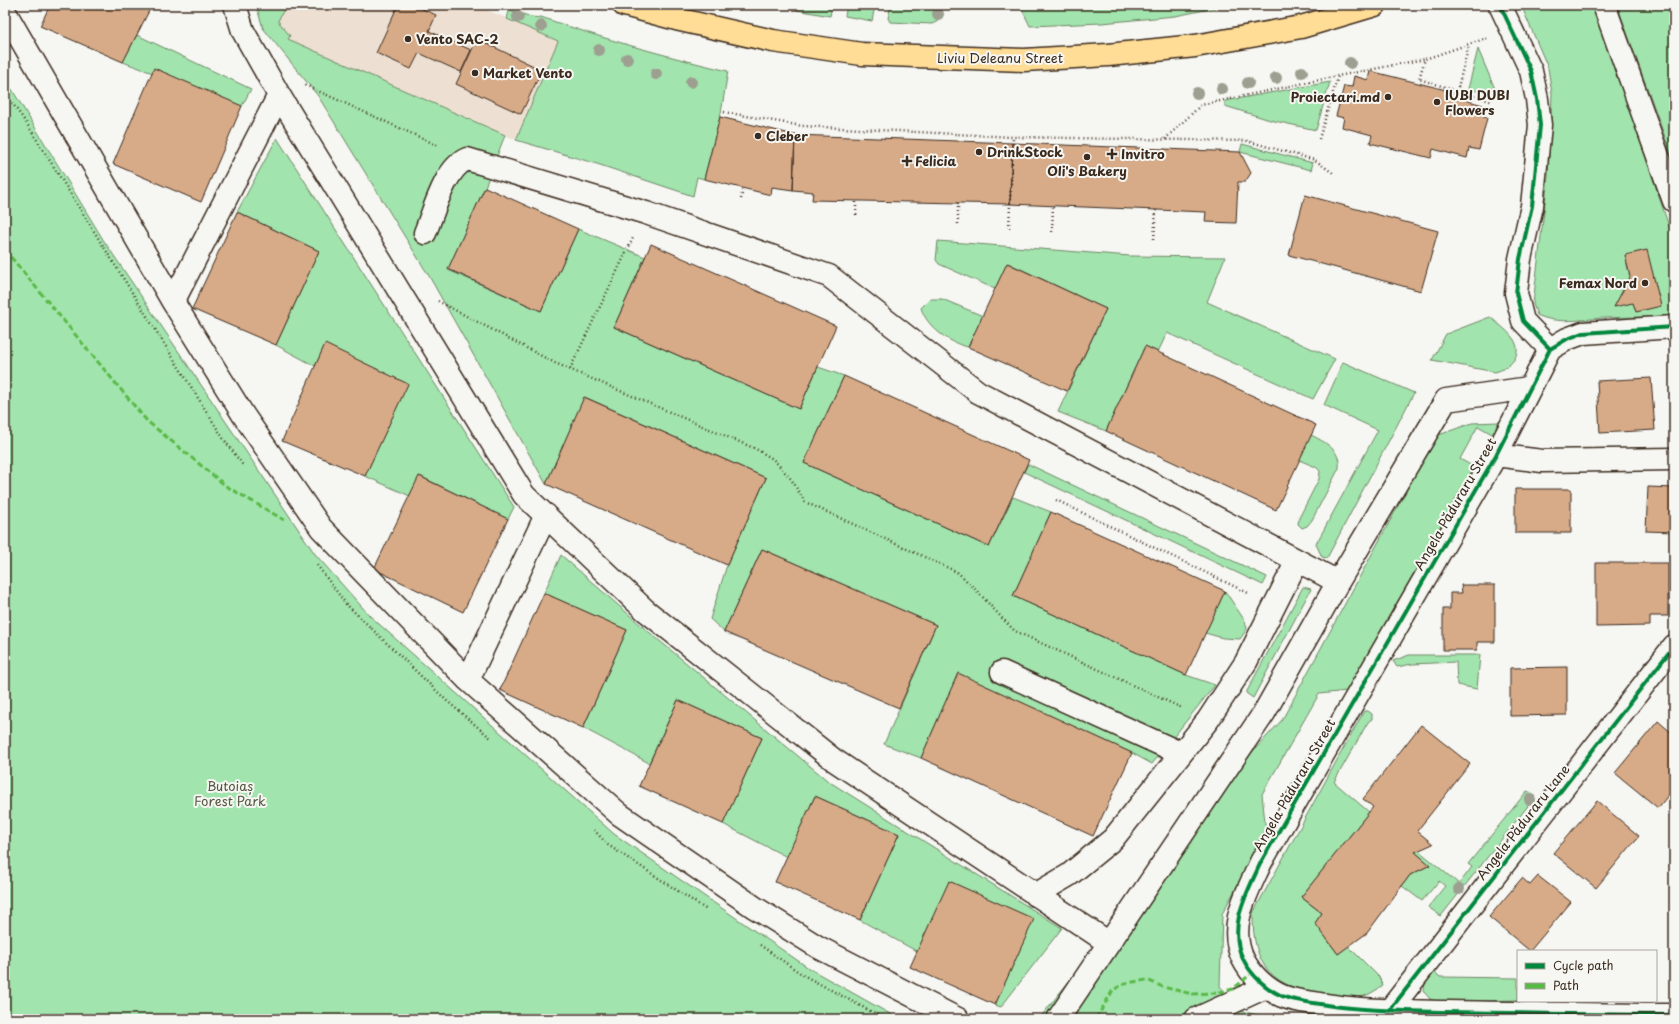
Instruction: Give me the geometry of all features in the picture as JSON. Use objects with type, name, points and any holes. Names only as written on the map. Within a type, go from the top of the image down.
[{"type":"main road","name":"Liviu Deleanu Street","points":[[624,5],[676,19],[773,41],[862,54],[1024,60],[1108,56],[1195,46],[1301,27],[1375,5]]},
{"type":"street","points":[[235,5],[243,31],[279,95],[524,495],[645,610],[834,760],[1109,943]]},
{"type":"street","points":[[1500,5],[1531,72],[1537,99],[1540,125],[1532,206],[1520,259],[1516,293],[1523,321],[1550,349],[1566,339],[1583,333],[1674,327]]},
{"type":"street","points":[[1604,5],[1674,201]]},
{"type":"street","points":[[5,12],[173,302],[244,416],[321,528],[468,680],[626,818],[754,907],[818,947],[958,1019]]},
{"type":"street","points":[[173,302],[279,95]]},
{"type":"street","points":[[425,233],[451,171],[459,162],[466,159],[646,213],[829,276],[978,392],[1338,582]]},
{"type":"street","name":"Angela Păduraru Street","points":[[1550,349],[1496,455],[1261,862],[1241,905],[1236,931],[1238,946],[1243,960],[1252,973],[1266,987],[1283,996],[1304,1002],[1389,1011],[1674,1014]]},
{"type":"street","points":[[1058,1019],[1264,713],[1338,582],[1446,400],[1529,388]]},
{"type":"street","points":[[1496,455],[1542,461],[1674,459]]},
{"type":"street","points":[[468,680],[546,516]]},
{"type":"street","points":[[1035,895],[1069,875],[1113,839],[1180,753],[1208,720],[1246,662],[1297,561]]},
{"type":"street","name":"Angela Păduraru Lane","points":[[1389,1011],[1674,646]]},
{"type":"street","points":[[1002,672],[1180,753]]},
{"type":"street","points":[[1196,1019],[1266,987]]},
{"type":"path","points":[[1165,139],[1201,105],[1425,59],[1469,45],[1511,29]]},
{"type":"path","points":[[1457,91],[1469,45]]},
{"type":"path","points":[[1425,59],[1419,79],[1493,102]]},
{"type":"path","points":[[1319,139],[1338,76]]},
{"type":"path","points":[[305,84],[466,159]]},
{"type":"path","points":[[724,112],[802,126],[1013,137],[1247,141],[1315,160],[1334,174]]},
{"type":"path","points":[[1009,228],[1013,137]]},
{"type":"path","points":[[741,199],[743,188]]},
{"type":"path","points":[[856,201],[856,216]]},
{"type":"path","points":[[958,203],[958,224]]},
{"type":"path","points":[[1052,232],[1053,206]]},
{"type":"path","points":[[1154,239],[1156,210]]},
{"type":"path","points":[[570,369],[646,213]]},
{"type":"path","points":[[431,298],[570,369],[756,449],[773,459],[791,479],[805,502],[957,572],[971,585],[993,611],[1015,631],[1208,720]]},
{"type":"path","points":[[1056,500],[1274,606]]},
{"type":"shaded area","points":[[275,5],[476,5],[558,41],[516,140],[263,28]]},
{"type":"green space","points":[[256,5],[286,5],[278,21],[290,36],[288,39],[505,135],[485,187],[448,270],[541,311],[578,229],[645,257],[614,327],[799,409],[818,367],[844,376],[804,463],[989,547],[1013,497],[1051,512],[1013,596],[1186,675],[1215,685],[1152,764],[1132,753],[958,674],[921,758],[884,744],[936,625],[762,549],[724,632],[710,619],[727,565],[766,478],[585,397],[546,484],[429,276],[318,96],[263,28]]},
{"type":"green space","points":[[798,5],[832,5],[830,16],[797,10]]},
{"type":"green space","points":[[847,5],[875,5],[872,21],[845,16]]},
{"type":"green space","points":[[891,5],[905,5],[942,11],[938,21],[932,24],[890,22],[888,18]]},
{"type":"green space","points":[[1020,5],[1231,5],[1175,16],[1102,23],[1030,26]]},
{"type":"green space","points":[[1521,5],[1594,5],[1674,241],[1674,314],[1667,317],[1613,318],[1570,321],[1553,320],[1537,315],[1533,304],[1548,177],[1552,94],[1548,68]]},
{"type":"green space","points":[[1617,5],[1674,5],[1674,162]]},
{"type":"green space","points":[[509,11],[537,18],[541,17],[634,47],[728,71],[721,113],[704,179],[697,177],[693,196],[597,164],[516,140],[558,41],[507,19]]},
{"type":"green space","points":[[137,35],[251,89],[242,106],[123,62]]},
{"type":"green space","points":[[1478,49],[1498,96],[1468,89]]},
{"type":"green space","name":"Butoiaș Forest Park","points":[[5,78],[104,241],[315,554],[370,616],[614,834],[810,969],[899,1019],[5,1019]]},
{"type":"green space","points":[[1330,82],[1316,130],[1270,120],[1225,106],[1225,101]]},
{"type":"green space","points":[[277,138],[514,507],[508,519],[420,476],[410,496],[365,476],[407,384],[325,345],[315,366],[276,345],[319,251],[237,212]]},
{"type":"green space","points":[[1242,144],[1313,163],[1311,170],[1240,152]]},
{"type":"green space","points":[[938,241],[1130,256],[1225,257],[1207,302],[1335,359],[1313,399],[1167,333],[1158,352],[1145,346],[1106,431],[1058,412],[1106,309],[1008,263],[995,289],[939,264],[936,260]]},
{"type":"green space","points":[[930,299],[942,299],[983,316],[968,347],[946,338],[928,322],[921,308]]},
{"type":"green space","points":[[1490,317],[1507,331],[1516,343],[1517,354],[1511,363],[1506,367],[1495,372],[1432,360],[1446,334]]},
{"type":"green space","points":[[1343,362],[1414,393],[1327,558],[1322,557],[1316,544],[1378,430],[1324,405]]},
{"type":"green space","points":[[1499,422],[1492,434],[1478,426],[1460,459],[1474,467],[1347,691],[1319,694],[1262,794],[1266,832],[1222,914],[1220,986],[1235,1005],[1230,1009],[1277,1019],[1039,1019],[1243,762],[1282,720],[1436,436],[1472,423]]},
{"type":"green space","points":[[1311,435],[1327,444],[1335,451],[1339,462],[1339,468],[1312,520],[1307,526],[1302,528],[1298,524],[1299,518],[1319,479],[1320,471],[1316,467],[1299,460]]},
{"type":"green space","points":[[1028,464],[1267,577],[1263,585],[1024,472]]},
{"type":"green space","points":[[561,555],[643,627],[828,781],[1062,928],[1001,1007],[995,1005],[1033,919],[918,952],[860,920],[899,834],[815,796],[787,857],[723,824],[762,738],[678,700],[649,763],[583,728],[627,630],[544,593]]},
{"type":"green space","points":[[1303,587],[1311,589],[1253,698],[1246,693]]},
{"type":"green space","points":[[1225,591],[1245,621],[1247,629],[1240,639],[1223,638],[1205,633]]},
{"type":"green space","points":[[1409,655],[1480,655],[1477,689],[1457,685],[1456,662],[1412,664],[1397,667],[1393,661]]},
{"type":"green space","points":[[1364,711],[1368,711],[1372,714],[1372,719],[1368,722],[1334,782],[1369,812],[1301,897],[1322,913],[1315,923],[1338,954],[1348,946],[1379,977],[1383,986],[1367,995],[1352,997],[1308,991],[1293,987],[1269,972],[1262,961],[1257,948],[1253,913]]},
{"type":"green space","points":[[1527,791],[1532,793],[1535,797],[1441,916],[1428,907],[1445,886],[1439,881],[1422,901],[1402,886],[1410,875],[1430,865],[1415,852],[1418,850],[1459,884],[1472,867],[1468,864]]},
{"type":"green space","points":[[1431,969],[1440,977],[1517,978],[1517,1000],[1440,1002],[1430,999],[1424,992],[1425,981]]},
{"type":"building","points":[[50,5],[152,5],[123,62],[40,26]]},
{"type":"building","points":[[398,5],[414,5],[436,15],[429,31],[471,50],[461,72],[419,53],[411,69],[376,53]]},
{"type":"building","points":[[477,39],[542,70],[521,114],[456,84]]},
{"type":"building","points":[[154,68],[242,106],[201,202],[113,164]]},
{"type":"building","points":[[1370,71],[1466,95],[1465,100],[1483,105],[1480,116],[1487,118],[1479,150],[1469,148],[1467,158],[1433,149],[1431,158],[1370,143],[1372,135],[1342,127],[1344,118],[1336,116],[1344,86],[1352,87],[1354,76],[1368,80]]},
{"type":"building","points":[[720,117],[795,135],[793,190],[772,187],[771,195],[704,179]]},
{"type":"building","points":[[795,135],[1012,143],[1010,204],[812,200],[813,192],[793,190]]},
{"type":"building","points":[[1012,143],[1240,152],[1251,173],[1245,182],[1238,182],[1236,223],[1205,222],[1206,212],[1010,204]]},
{"type":"building","points":[[485,187],[578,229],[541,311],[448,269]]},
{"type":"building","points":[[1305,195],[1438,231],[1421,291],[1289,255]]},
{"type":"building","points":[[237,212],[319,251],[276,345],[192,309]]},
{"type":"building","points":[[651,244],[836,326],[799,409],[614,327]]},
{"type":"building","points":[[1647,250],[1661,306],[1636,312],[1633,303],[1614,307],[1630,277],[1625,255]]},
{"type":"building","points":[[1007,263],[1106,309],[1067,391],[968,347]]},
{"type":"building","points":[[325,344],[408,384],[365,476],[282,441]]},
{"type":"building","points":[[1145,346],[1316,425],[1276,510],[1106,431]]},
{"type":"building","points":[[844,376],[1029,460],[989,547],[804,463]]},
{"type":"building","points":[[1651,378],[1655,430],[1600,433],[1597,381]]},
{"type":"building","points":[[584,397],[766,478],[727,565],[546,484]]},
{"type":"building","points":[[419,476],[508,519],[463,612],[374,569]]},
{"type":"building","points":[[1648,487],[1674,488],[1674,532],[1646,531]]},
{"type":"building","points":[[1515,489],[1571,489],[1571,533],[1515,533]]},
{"type":"building","points":[[1051,512],[1225,591],[1186,675],[1013,596]]},
{"type":"building","points":[[762,549],[936,625],[899,708],[724,632]]},
{"type":"building","points":[[1596,563],[1668,563],[1668,616],[1650,616],[1650,626],[1596,627]]},
{"type":"building","points":[[1461,585],[1495,585],[1495,642],[1477,642],[1477,650],[1443,650],[1443,609],[1450,609],[1450,593],[1462,593]]},
{"type":"building","points":[[544,593],[627,630],[583,728],[500,690]]},
{"type":"building","points":[[1567,667],[1567,715],[1510,716],[1510,668]]},
{"type":"building","points":[[958,673],[1132,753],[1093,836],[921,758]]},
{"type":"building","points":[[678,700],[762,738],[723,824],[639,786]]},
{"type":"building","points":[[1658,721],[1674,735],[1674,788],[1658,808],[1615,773]]},
{"type":"building","points":[[1421,725],[1470,764],[1417,831],[1433,844],[1415,852],[1430,865],[1410,875],[1367,933],[1338,954],[1315,923],[1322,913],[1301,897],[1373,807],[1363,799]]},
{"type":"building","points":[[815,796],[899,834],[860,920],[775,882]]},
{"type":"building","points":[[1597,801],[1639,836],[1596,888],[1553,853]]},
{"type":"building","points":[[1538,876],[1571,902],[1531,950],[1529,950],[1489,917],[1522,878],[1530,885]]},
{"type":"building","points":[[949,881],[1034,919],[995,1005],[910,967]]},
{"type":"marked path","points":[[5,250],[147,421],[226,486],[284,520]]},
{"type":"marked path","points":[[1096,1019],[1113,990],[1126,983],[1147,980],[1163,987],[1192,994],[1216,993],[1233,989],[1252,973]]},
{"type":"cycle path","points":[[1500,5],[1531,71],[1537,99],[1540,125],[1532,206],[1520,259],[1516,293],[1523,321],[1550,349]]},
{"type":"cycle path","points":[[1674,327],[1583,333],[1567,339],[1550,349],[1496,455],[1261,862],[1245,898],[1238,922],[1237,934],[1243,959],[1255,976],[1276,993],[1287,998],[1301,1001],[1352,1008],[1399,1011],[1674,1015]]},
{"type":"cycle path","points":[[1389,1011],[1674,646]]},
{"type":"place","name":"Vento SAC-2","points":[[408,39]]},
{"type":"place","name":"Market Vento","points":[[475,73]]},
{"type":"place","name":"Proiectari.md","points":[[1388,97]]},
{"type":"place","name":"IUBI DUBI Flowers","points":[[1437,102]]},
{"type":"place","name":"Cleber","points":[[758,136]]},
{"type":"place","name":"DrinkStock","points":[[979,152]]},
{"type":"place","name":"Invitro","points":[[1112,154]]},
{"type":"place","name":"Oli's Bakery","points":[[1087,157]]},
{"type":"place","name":"Felicia","points":[[907,161]]},
{"type":"place","name":"Femax Nord","points":[[1645,283]]}]
